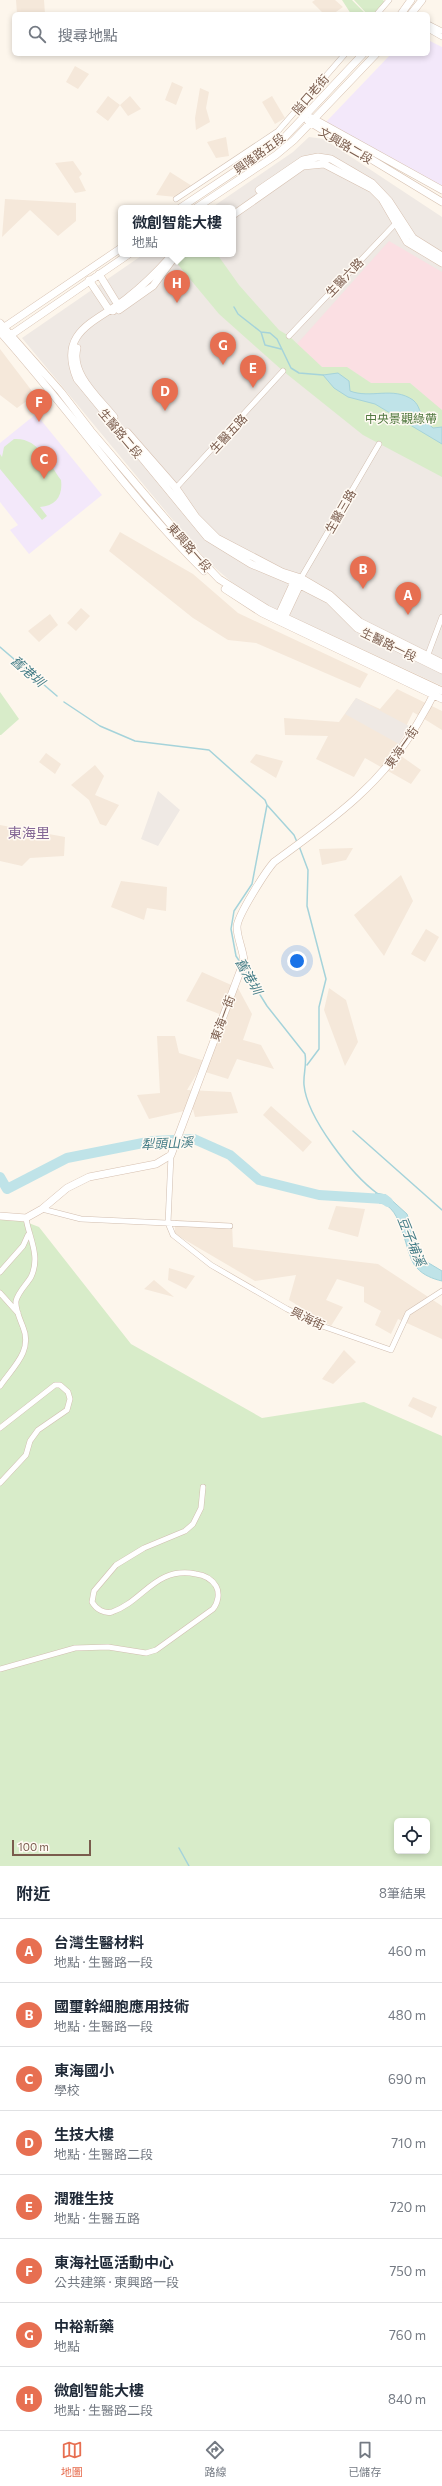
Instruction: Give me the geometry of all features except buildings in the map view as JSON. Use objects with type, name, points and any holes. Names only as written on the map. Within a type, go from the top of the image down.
[{"type":"street","points":[[379,12],[389,0]]},
{"type":"street","points":[[402,12],[411,0]]},
{"type":"street","points":[[413,12],[422,0]]},
{"type":"street","points":[[430,25],[442,31]]},
{"type":"street","points":[[430,31],[442,37]]},
{"type":"street","name":"隘口老街","points":[[176,199],[278,131],[342,56]]},
{"type":"street","name":"興隆路五段","points":[[184,205],[282,140],[362,56]]},
{"type":"street","name":"興隆路五段","points":[[201,205],[276,155],[316,119],[374,56]]},
{"type":"street","name":"文興路二段","points":[[304,116],[316,119],[442,190]]},
{"type":"street","name":"文興路二段","points":[[304,116],[310,124],[442,202]]},
{"type":"street","points":[[236,208],[283,171],[302,160],[318,157],[331,159],[372,183],[389,201],[407,242],[442,263]]},
{"type":"street","points":[[236,213],[303,166],[319,164],[335,168],[372,189],[382,199],[397,222],[412,238],[442,256]]},
{"type":"street","name":"生醫六路","points":[[289,336],[397,222]]},
{"type":"street","points":[[1,328],[118,250]]},
{"type":"street","points":[[8,337],[124,257]]},
{"type":"street","name":"生醫路二段","points":[[115,309],[149,281],[170,257]]},
{"type":"street","name":"生醫路二段","points":[[176,257],[153,286],[88,324],[75,339],[70,355],[77,379],[88,394],[173,491],[217,538],[264,563],[301,578]]},
{"type":"street","points":[[99,274],[115,309]]},
{"type":"street","points":[[90,280],[115,309]]},
{"type":"street","name":"東興路一段","points":[[1,328],[142,505],[213,580],[244,602],[281,617],[437,692],[442,699]]},
{"type":"street","name":"生醫五路","points":[[173,491],[283,371]]},
{"type":"street","name":"生醫三路","points":[[301,578],[379,444]]},
{"type":"street","name":"生醫路二段","points":[[173,491],[207,537],[251,564],[297,584]]},
{"type":"street","points":[[281,617],[301,578]]},
{"type":"street","name":"生醫路一段","points":[[301,578],[330,595],[360,622],[427,659],[442,670]]},
{"type":"street","name":"生醫路一段","points":[[297,584],[329,600],[357,628],[427,659],[442,663]]},
{"type":"street","points":[[427,659],[442,617]]},
{"type":"street","name":"東海一街","points":[[171,1155],[242,964],[243,956],[237,922],[266,871],[298,844],[352,804],[388,768],[437,692]]},
{"type":"street","points":[[0,1216],[26,1218],[42,1209],[67,1188],[89,1177],[156,1164],[171,1155]]},
{"type":"street","points":[[168,1223],[171,1155]]},
{"type":"street","points":[[42,1209],[81,1219],[230,1226]]},
{"type":"street","points":[[0,1386],[25,1351],[26,1333],[18,1313],[16,1300],[31,1276],[36,1260],[33,1242],[28,1235],[26,1218]]},
{"type":"street","name":"興海街","points":[[168,1223],[173,1235],[211,1265],[322,1326],[388,1350],[391,1350],[408,1313],[442,1291]]},
{"type":"street","points":[[0,1272],[23,1246],[28,1235]]},
{"type":"street","points":[[0,1293],[18,1313]]},
{"type":"street","points":[[0,1428],[55,1385],[60,1385],[68,1392],[70,1399],[66,1410],[38,1430],[30,1441],[26,1455],[0,1483]]},
{"type":"street","points":[[0,1669],[75,1648],[88,1646],[146,1653],[156,1650],[214,1609],[217,1603],[217,1587],[210,1579],[190,1572],[172,1574],[146,1587],[120,1608],[111,1612],[101,1611],[92,1602],[94,1591],[116,1565],[144,1548],[185,1531],[193,1524],[201,1508],[203,1487]]},
{"type":"shaded area","points":[[16,0],[44,0],[45,12],[17,12]]},
{"type":"shaded area","points":[[315,0],[335,0],[343,7],[336,12],[322,12],[312,2]]},
{"type":"shaded area","points":[[430,41],[442,47],[442,190],[326,122],[389,56],[430,56]]},
{"type":"shaded area","points":[[75,66],[89,74],[78,89],[66,82]]},
{"type":"shaded area","points":[[172,82],[183,87],[176,105],[165,100]]},
{"type":"shaded area","points":[[200,88],[209,92],[206,108],[210,122],[196,130],[195,118]]},
{"type":"shaded area","points":[[108,96],[120,105],[108,121],[96,112]]},
{"type":"shaded area","points":[[130,96],[141,109],[128,116],[120,105]]},
{"type":"shaded area","points":[[272,96],[285,118],[275,124],[262,102]]},
{"type":"shaded area","points":[[226,137],[229,156],[216,158],[207,142]]},
{"type":"shaded area","points":[[309,137],[324,139],[442,217],[442,686],[249,597],[207,561],[22,338],[140,257],[236,257],[236,205],[215,205],[293,152]]},
{"type":"shaded area","points":[[73,161],[82,174],[79,177],[86,191],[75,193],[55,163]]},
{"type":"shaded area","points":[[170,172],[192,186],[176,197],[156,195]]},
{"type":"shaded area","points":[[5,199],[76,203],[76,221],[58,236],[30,210],[2,237]]},
{"type":"shaded area","points":[[389,241],[442,272],[442,411],[410,383],[371,383],[347,367],[322,367],[297,344]]},
{"type":"shaded area","points":[[0,349],[35,395],[17,408],[0,395]]},
{"type":"shaded area","points":[[36,414],[102,495],[29,554],[10,530],[18,525],[0,502],[0,443]]},
{"type":"shaded area","points":[[120,532],[193,574],[238,613],[368,674],[360,688],[256,643],[228,640],[193,618],[109,551]]},
{"type":"shaded area","points":[[81,608],[90,616],[76,631],[67,623]]},
{"type":"shaded area","points":[[50,614],[58,625],[39,642],[28,631]]},
{"type":"shaded area","points":[[397,689],[442,711],[442,730],[413,712],[394,751],[421,770],[411,784],[365,758],[354,777],[316,759],[328,736],[285,735],[284,718],[339,722],[356,698],[380,709]]},
{"type":"shaded area","points":[[356,698],[409,726],[399,744],[345,714]]},
{"type":"shaded area","points":[[46,753],[61,764],[55,774],[39,762]]},
{"type":"shaded area","points":[[256,754],[283,761],[276,778],[250,762]]},
{"type":"shaded area","points":[[95,765],[104,776],[95,795],[119,805],[106,826],[100,824],[89,800],[71,785]]},
{"type":"shaded area","points":[[158,791],[180,810],[158,846],[141,839]]},
{"type":"shaded area","points":[[0,825],[65,837],[64,856],[30,858],[22,866],[0,861]]},
{"type":"shaded area","points":[[353,848],[346,860],[322,865],[319,849]]},
{"type":"shaded area","points":[[401,875],[413,901],[384,956],[354,915]]},
{"type":"shaded area","points":[[121,881],[167,887],[166,911],[147,908],[144,920],[111,907]]},
{"type":"shaded area","points":[[426,929],[439,937],[425,962],[411,954]]},
{"type":"shaded area","points":[[202,972],[238,988],[252,1014],[243,1040],[261,1045],[274,1069],[237,1059],[228,1079],[199,1070],[187,1090],[231,1092],[238,1113],[195,1117],[193,1109],[149,1119],[137,1095],[160,1093],[157,1036],[175,1036],[179,1053],[208,1062],[227,1017],[186,1001]]},
{"type":"shaded area","points":[[329,988],[346,1000],[358,1042],[345,1066],[324,1010]]},
{"type":"shaded area","points":[[271,1106],[312,1142],[303,1152],[263,1115]]},
{"type":"shaded area","points":[[336,1206],[365,1209],[358,1237],[328,1229]]},
{"type":"shaded area","points":[[175,1220],[232,1223],[233,1247],[378,1264],[442,1306],[442,1339],[398,1319],[391,1334],[375,1325],[381,1311],[364,1302],[364,1287],[337,1279],[326,1300],[343,1307],[331,1326],[289,1300],[296,1275],[255,1281],[175,1234]]},
{"type":"shaded area","points":[[169,1268],[195,1276],[186,1289],[168,1280]]},
{"type":"shaded area","points":[[154,1280],[174,1297],[144,1289]]},
{"type":"shaded area","points":[[344,1350],[356,1362],[333,1384],[322,1379]]},
{"type":"shaded area","points":[[413,1397],[437,1407],[432,1418],[408,1406]]},
{"type":"green space","points":[[342,0],[352,0],[364,12],[350,12]]},
{"type":"green space","points":[[354,0],[383,0],[387,4],[381,12],[365,12]]},
{"type":"green space","name":"中央景觀綠帶","points":[[181,257],[219,257],[239,285],[279,330],[289,336],[322,367],[347,367],[371,383],[410,383],[442,410],[442,477],[363,435],[283,371],[219,314],[175,261]]},
{"type":"green space","points":[[14,439],[22,439],[30,442],[42,452],[61,480],[61,491],[57,499],[50,505],[40,507],[47,516],[42,520],[0,469],[0,454],[2,457],[4,447]]},
{"type":"green space","points":[[0,692],[19,719],[1,735],[0,735]]},
{"type":"green space","points":[[0,1212],[39,1227],[131,1344],[262,1418],[364,1402],[442,1436],[442,1866],[0,1866]]},
{"type":"water","points":[[338,373],[349,381],[350,391],[366,394],[398,394],[413,400],[428,424],[433,428],[442,427],[442,444],[375,404],[348,397],[334,388],[323,375]]},
{"type":"water","name":"豆子埔溪","points":[[376,1193],[386,1195],[407,1214],[422,1259],[442,1271],[442,1281],[422,1273],[417,1268],[409,1253],[399,1221],[394,1212],[387,1206],[379,1203],[374,1196]]},
{"type":"waterway","points":[[234,307],[238,314],[261,332],[270,333],[277,339],[291,368],[299,373],[323,375]]},
{"type":"waterway","points":[[261,332],[265,345],[281,349]]},
{"type":"waterway","name":"舊港圳","points":[[0,647],[57,696]]},
{"type":"waterway","name":"舊港圳","points":[[64,702],[100,726],[135,741],[209,750],[265,800],[267,805],[252,884],[234,911],[231,929],[236,956],[240,962]]},
{"type":"waterway","name":"舊港圳","points":[[267,805],[294,835],[297,842]]},
{"type":"waterway","name":"舊港圳","points":[[299,846],[308,870],[307,906],[326,979],[319,1007],[319,1049],[307,1065]]},
{"type":"waterway","name":"舊港圳","points":[[244,969],[267,1006],[305,1054],[306,1062],[304,1085],[313,1113],[322,1129],[332,1145],[356,1174],[378,1194]]},
{"type":"waterway","points":[[353,1131],[442,1210]]},
{"type":"waterway","name":"犁頭山溪","points":[[0,1177],[7,1189],[67,1158],[153,1141],[194,1139],[230,1155],[259,1180],[319,1195],[384,1199],[388,1202]]},
{"type":"waterway","points":[[179,1848],[189,1866]]},
{"type":"place","name":"微創智能大樓","points":[[177,303]]},
{"type":"place","name":"中裕新藥","points":[[223,365]]},
{"type":"place","name":"潤雅生技","points":[[253,388]]},
{"type":"place","name":"生技大樓","points":[[165,411]]},
{"type":"place","name":"東海社區活動中心","points":[[39,422]]},
{"type":"place","name":"東海國小","points":[[44,479]]},
{"type":"place","name":"國璽幹細胞應用技術","points":[[363,589]]},
{"type":"place","name":"台灣生醫材料","points":[[408,615]]},
{"type":"district","name":"東海里","points":[[29,832]]}]
